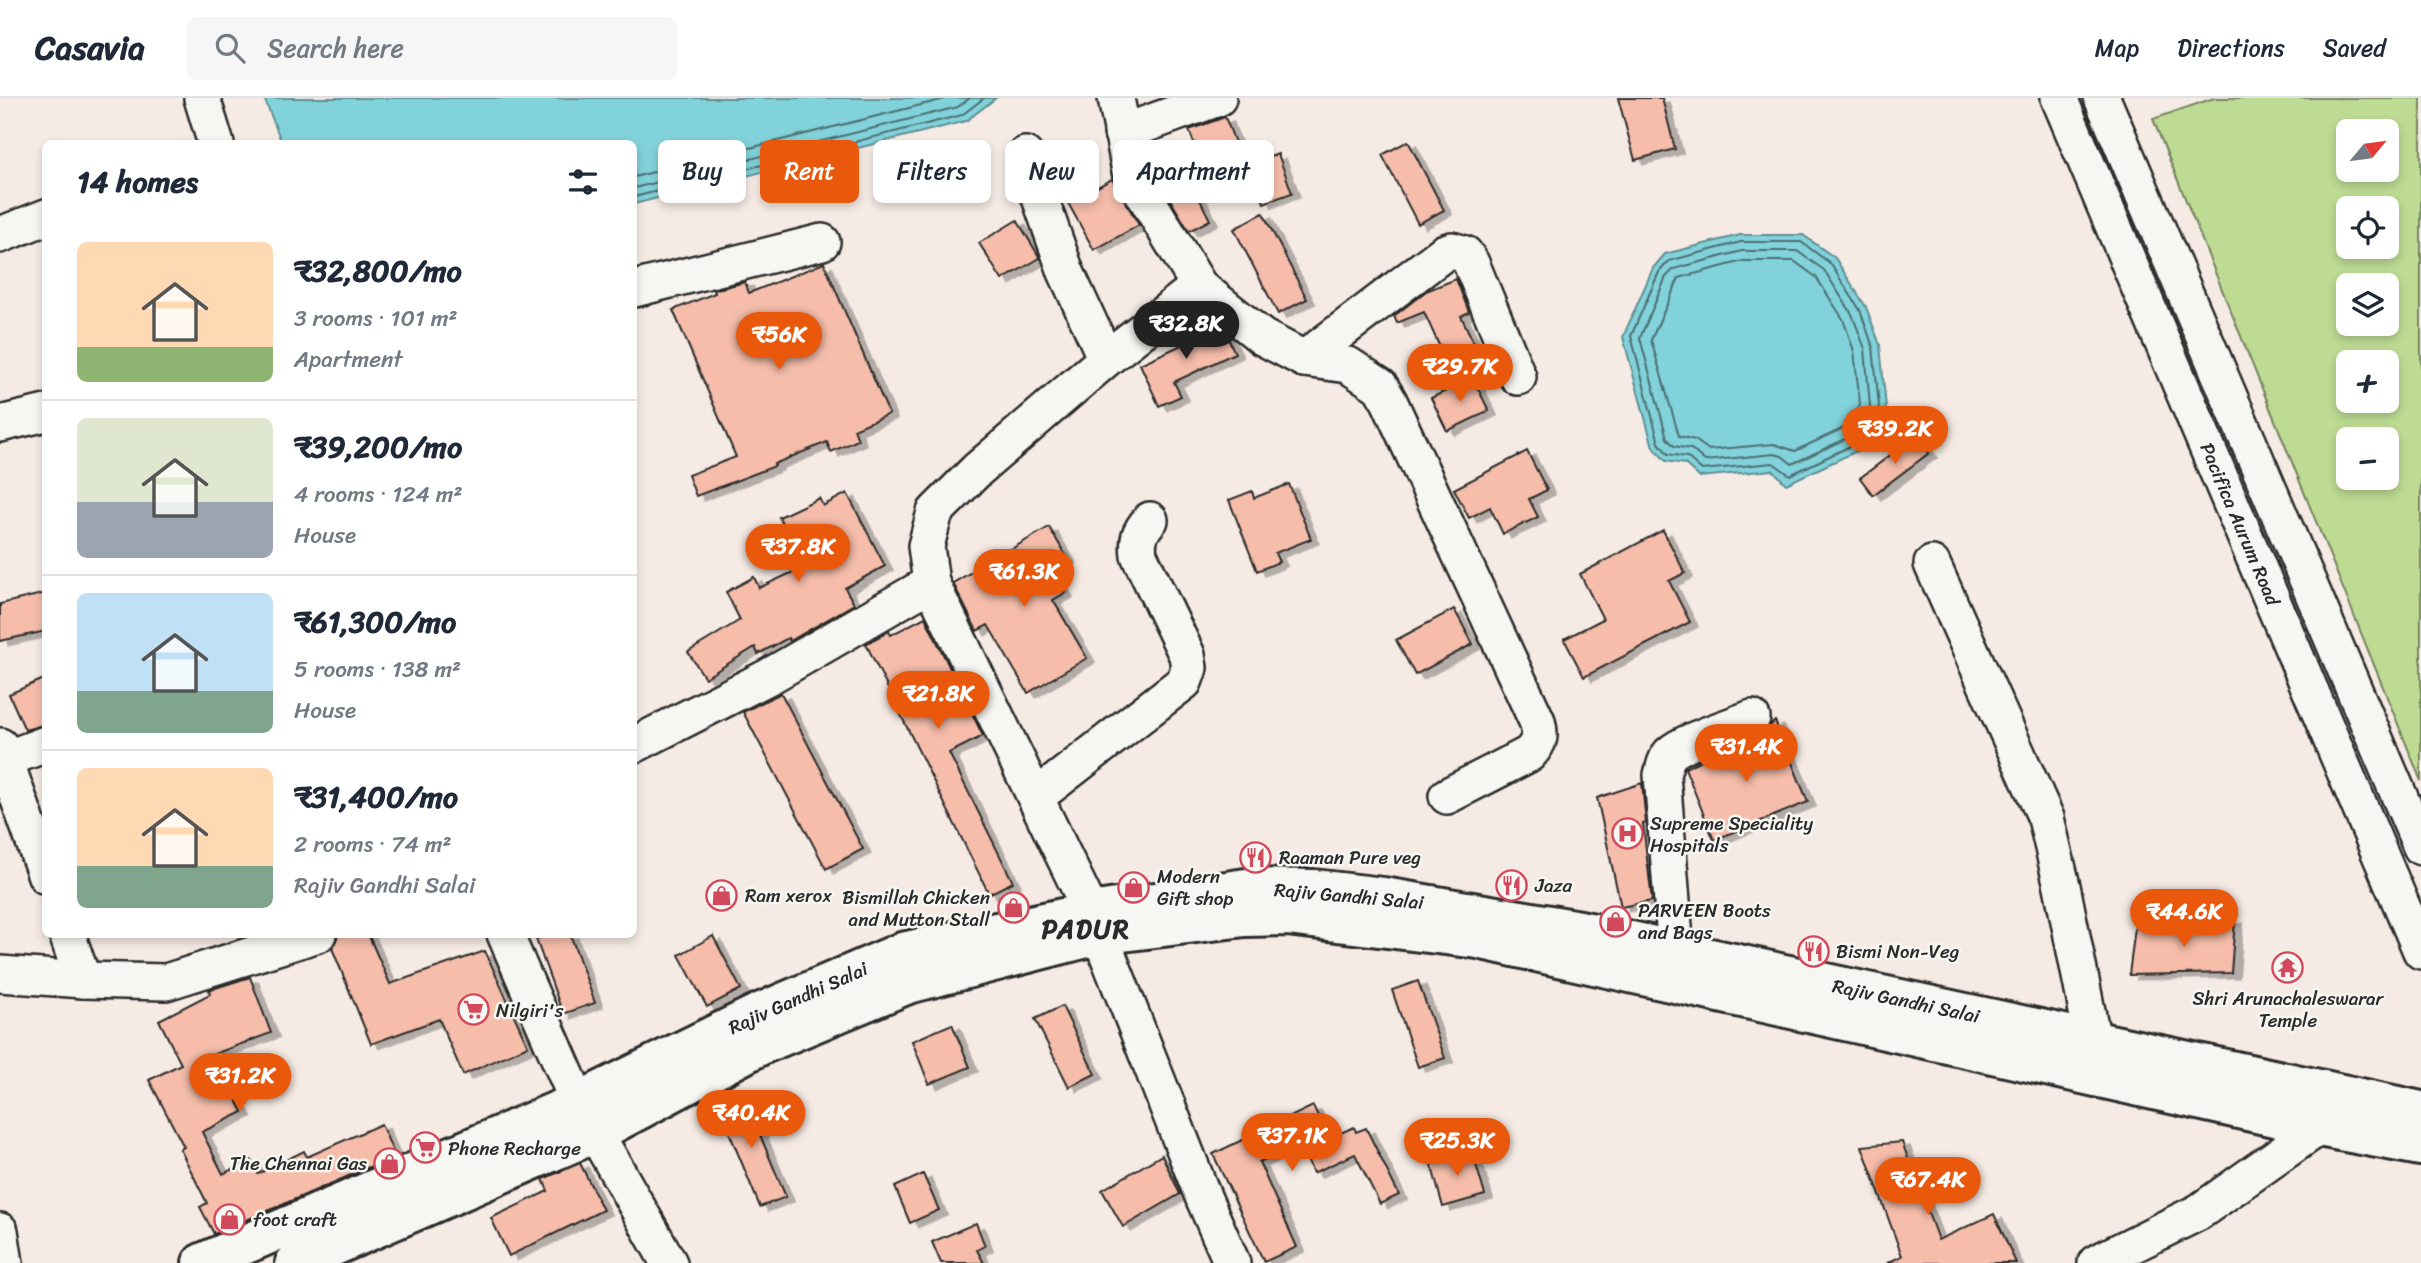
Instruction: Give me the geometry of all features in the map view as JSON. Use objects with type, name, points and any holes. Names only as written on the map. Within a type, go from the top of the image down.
[{"type":"main road","name":"Rajiv Gandhi Salai","points":[[202,1263],[586,1118],[908,984],[1094,923],[1246,888],[1313,889],[1439,905],[1580,930],[2421,1111]]},
{"type":"main road","name":"Rajiv Gandhi Salai","points":[[1094,923],[1287,916],[1478,939],[2319,1127],[2421,1146]]},
{"type":"main road","name":"Rajiv Gandhi Salai","points":[[295,1263],[586,1118]]},
{"type":"street","points":[[202,98],[215,140]]},
{"type":"street","points":[[1116,98],[1130,171],[1199,286],[1262,337],[1304,359],[1348,365],[1380,386],[1389,401],[1537,720],[1540,738],[1529,754],[1447,796]]},
{"type":"street","points":[[1122,133],[1218,98]]},
{"type":"street","name":"Pacifica Aurum Road","points":[[2059,98],[2421,951]]},
{"type":"street","points":[[2102,98],[2421,847]]},
{"type":"street","points":[[1042,203],[1066,272],[1106,359]]},
{"type":"street","points":[[0,235],[42,219]]},
{"type":"street","points":[[637,288],[822,242]]},
{"type":"street","points":[[1304,359],[1452,250],[1465,254],[1471,263],[1518,377]]},
{"type":"street","points":[[1199,286],[1106,359],[977,470],[935,512],[926,546],[931,583],[1036,797],[1094,923],[1232,1263]]},
{"type":"street","points":[[0,424],[42,414]]},
{"type":"street","points":[[1036,797],[1184,682],[1189,668],[1187,655],[1139,555],[1137,541],[1150,520]]},
{"type":"street","points":[[1932,564],[2046,818],[2063,886],[2093,1041]]},
{"type":"street","points":[[637,744],[770,676],[931,583]]},
{"type":"street","points":[[1676,952],[1662,775],[1665,764],[1669,755],[1680,747],[1752,718]]},
{"type":"street","points":[[42,745],[2,753],[42,865]]},
{"type":"street","points":[[68,938],[83,980]]},
{"type":"street","points":[[0,974],[166,982],[305,938]]},
{"type":"street","points":[[507,938],[586,1118],[669,1263]]},
{"type":"street","points":[[2096,1263],[2199,1212],[2319,1127]]},
{"type":"street","points":[[0,1231],[5,1263]]},
{"type":"green space","points":[[2214,98],[2421,98],[2421,781],[2153,119]]},
{"type":"water","points":[[264,98],[996,98],[966,121],[890,140],[873,140],[873,144],[859,148],[859,140],[760,140],[760,172],[746,176],[746,140],[658,140],[658,198],[637,203],[637,140],[281,140]]},
{"type":"water","points":[[1740,235],[1803,235],[1835,258],[1866,307],[1880,345],[1886,408],[1872,444],[1786,484],[1773,470],[1699,477],[1685,464],[1666,461],[1653,447],[1623,337],[1653,268],[1665,254]]},
{"type":"building","points":[[1618,98],[1662,98],[1675,149],[1635,160]]},
{"type":"building","points":[[1225,117],[1234,140],[1193,140],[1189,130]]},
{"type":"building","points":[[1408,141],[1444,210],[1418,224],[1382,155]]},
{"type":"building","points":[[1278,154],[1292,193],[1274,199],[1274,155]]},
{"type":"building","points":[[1112,179],[1113,203],[1126,203],[1139,225],[1094,250],[1068,203],[1099,203],[1099,186]]},
{"type":"building","points":[[1172,203],[1202,203],[1210,220],[1189,231]]},
{"type":"building","points":[[1263,213],[1307,299],[1278,314],[1234,229]]},
{"type":"building","points":[[1017,220],[1040,258],[1002,280],[979,243]]},
{"type":"building","points":[[824,263],[889,414],[854,429],[858,440],[831,452],[827,442],[774,464],[775,466],[696,496],[688,475],[736,457],[673,310],[715,293],[714,290],[745,282],[749,293]]},
{"type":"building","points":[[1456,279],[1469,312],[1461,316],[1481,358],[1451,372],[1424,312],[1397,323],[1394,316],[1426,291]]},
{"type":"building","points":[[1208,319],[1226,334],[1235,353],[1174,382],[1181,396],[1159,406],[1140,364],[1197,338],[1192,327]]},
{"type":"building","points":[[1473,378],[1489,411],[1447,431],[1431,398]]},
{"type":"building","points":[[1916,436],[1929,453],[1873,495],[1860,478]]},
{"type":"building","points":[[1527,451],[1547,490],[1529,499],[1538,517],[1503,534],[1490,507],[1469,518],[1454,489]]},
{"type":"building","points":[[1289,484],[1311,539],[1275,553],[1279,562],[1257,571],[1229,500],[1252,491],[1254,498]]},
{"type":"building","points":[[847,493],[885,566],[845,588],[854,604],[790,641],[788,638],[758,654],[755,647],[705,678],[688,652],[740,620],[726,592],[754,577],[759,588],[804,567],[779,517],[819,498],[823,506]]},
{"type":"building","points":[[1049,527],[1068,559],[1051,569],[1065,593],[1053,600],[1087,658],[1028,693],[988,625],[977,631],[953,583]]},
{"type":"building","points":[[1663,530],[1685,573],[1669,581],[1690,622],[1584,677],[1564,639],[1603,619],[1580,574]]},
{"type":"building","points":[[42,594],[42,632],[0,641],[0,604]]},
{"type":"building","points":[[1454,609],[1473,644],[1415,675],[1396,640]]},
{"type":"building","points":[[925,617],[983,736],[949,753],[1013,882],[989,894],[866,644],[889,631],[891,635]]},
{"type":"building","points":[[42,680],[42,725],[25,730],[9,694]]},
{"type":"building","points":[[781,693],[863,849],[826,869],[743,712]]},
{"type":"building","points":[[1775,721],[1808,802],[1714,840],[1685,768],[1759,737]]},
{"type":"building","points":[[1642,783],[1646,823],[1643,824],[1652,901],[1621,907],[1597,798]]},
{"type":"building","points":[[2235,919],[2231,973],[2129,975],[2135,927]]},
{"type":"building","points":[[713,936],[741,989],[707,1007],[679,955]]},
{"type":"building","points":[[337,938],[370,938],[390,984],[485,951],[528,1046],[463,1075],[439,1019],[371,1044],[332,948]]},
{"type":"building","points":[[571,938],[595,1003],[563,1014],[536,939]]},
{"type":"building","points":[[250,977],[271,1033],[214,1054],[243,1112],[202,1132],[223,1174],[251,1160],[258,1174],[304,1151],[307,1157],[381,1124],[395,1156],[214,1234],[200,1207],[207,1203],[180,1149],[184,1147],[149,1080],[181,1064],[159,1020],[210,994],[209,990]]},
{"type":"building","points":[[1418,981],[1445,1058],[1418,1067],[1392,990]]},
{"type":"building","points":[[1062,1006],[1095,1074],[1069,1087],[1035,1019]]},
{"type":"building","points":[[952,1024],[970,1067],[929,1084],[912,1041]]},
{"type":"building","points":[[742,1092],[786,1197],[760,1207],[717,1103]]},
{"type":"building","points":[[1313,1106],[1329,1138],[1354,1127],[1356,1132],[1366,1128],[1399,1195],[1380,1204],[1355,1154],[1313,1173],[1300,1143],[1259,1162],[1297,1247],[1264,1262],[1213,1154]]},
{"type":"building","points":[[1902,1142],[1938,1240],[1994,1214],[2016,1263],[1887,1263],[1902,1256],[1862,1146]]},
{"type":"building","points":[[1471,1148],[1485,1195],[1443,1207],[1430,1160]]},
{"type":"building","points":[[1162,1155],[1180,1194],[1123,1227],[1102,1190]]},
{"type":"building","points":[[580,1163],[603,1210],[509,1256],[491,1218],[548,1191],[543,1179]]},
{"type":"building","points":[[923,1174],[939,1210],[910,1223],[895,1187]]},
{"type":"building","points":[[976,1223],[985,1246],[977,1250],[984,1263],[941,1263],[932,1242]]},
{"type":"place","name":"Supreme Speciality Hospitals","points":[[1627,834]]},
{"type":"place","name":"Raaman Pure veg","points":[[1256,857]]},
{"type":"place","name":"Jaza","points":[[1512,885]]},
{"type":"place","name":"Modern Gift shop","points":[[1134,887]]},
{"type":"place","name":"Ram xerox","points":[[722,895]]},
{"type":"place","name":"Bismillah Chicken and Mutton Stall","points":[[1013,908]]},
{"type":"place","name":"PARVEEN Boots and Bags","points":[[1615,921]]},
{"type":"place","name":"Bismi Non-Veg","points":[[1813,951]]},
{"type":"place","name":"Shri Arunachaleswarar Temple","points":[[2288,967]]},
{"type":"place","name":"Nilgiri's","points":[[473,1010]]},
{"type":"place","name":"Phone Recharge","points":[[425,1148]]},
{"type":"place","name":"The Chennai Gas","points":[[390,1163]]},
{"type":"place","name":"foot craft","points":[[230,1219]]},
{"type":"district","name":"PADUR","points":[[1086,929]]}]
